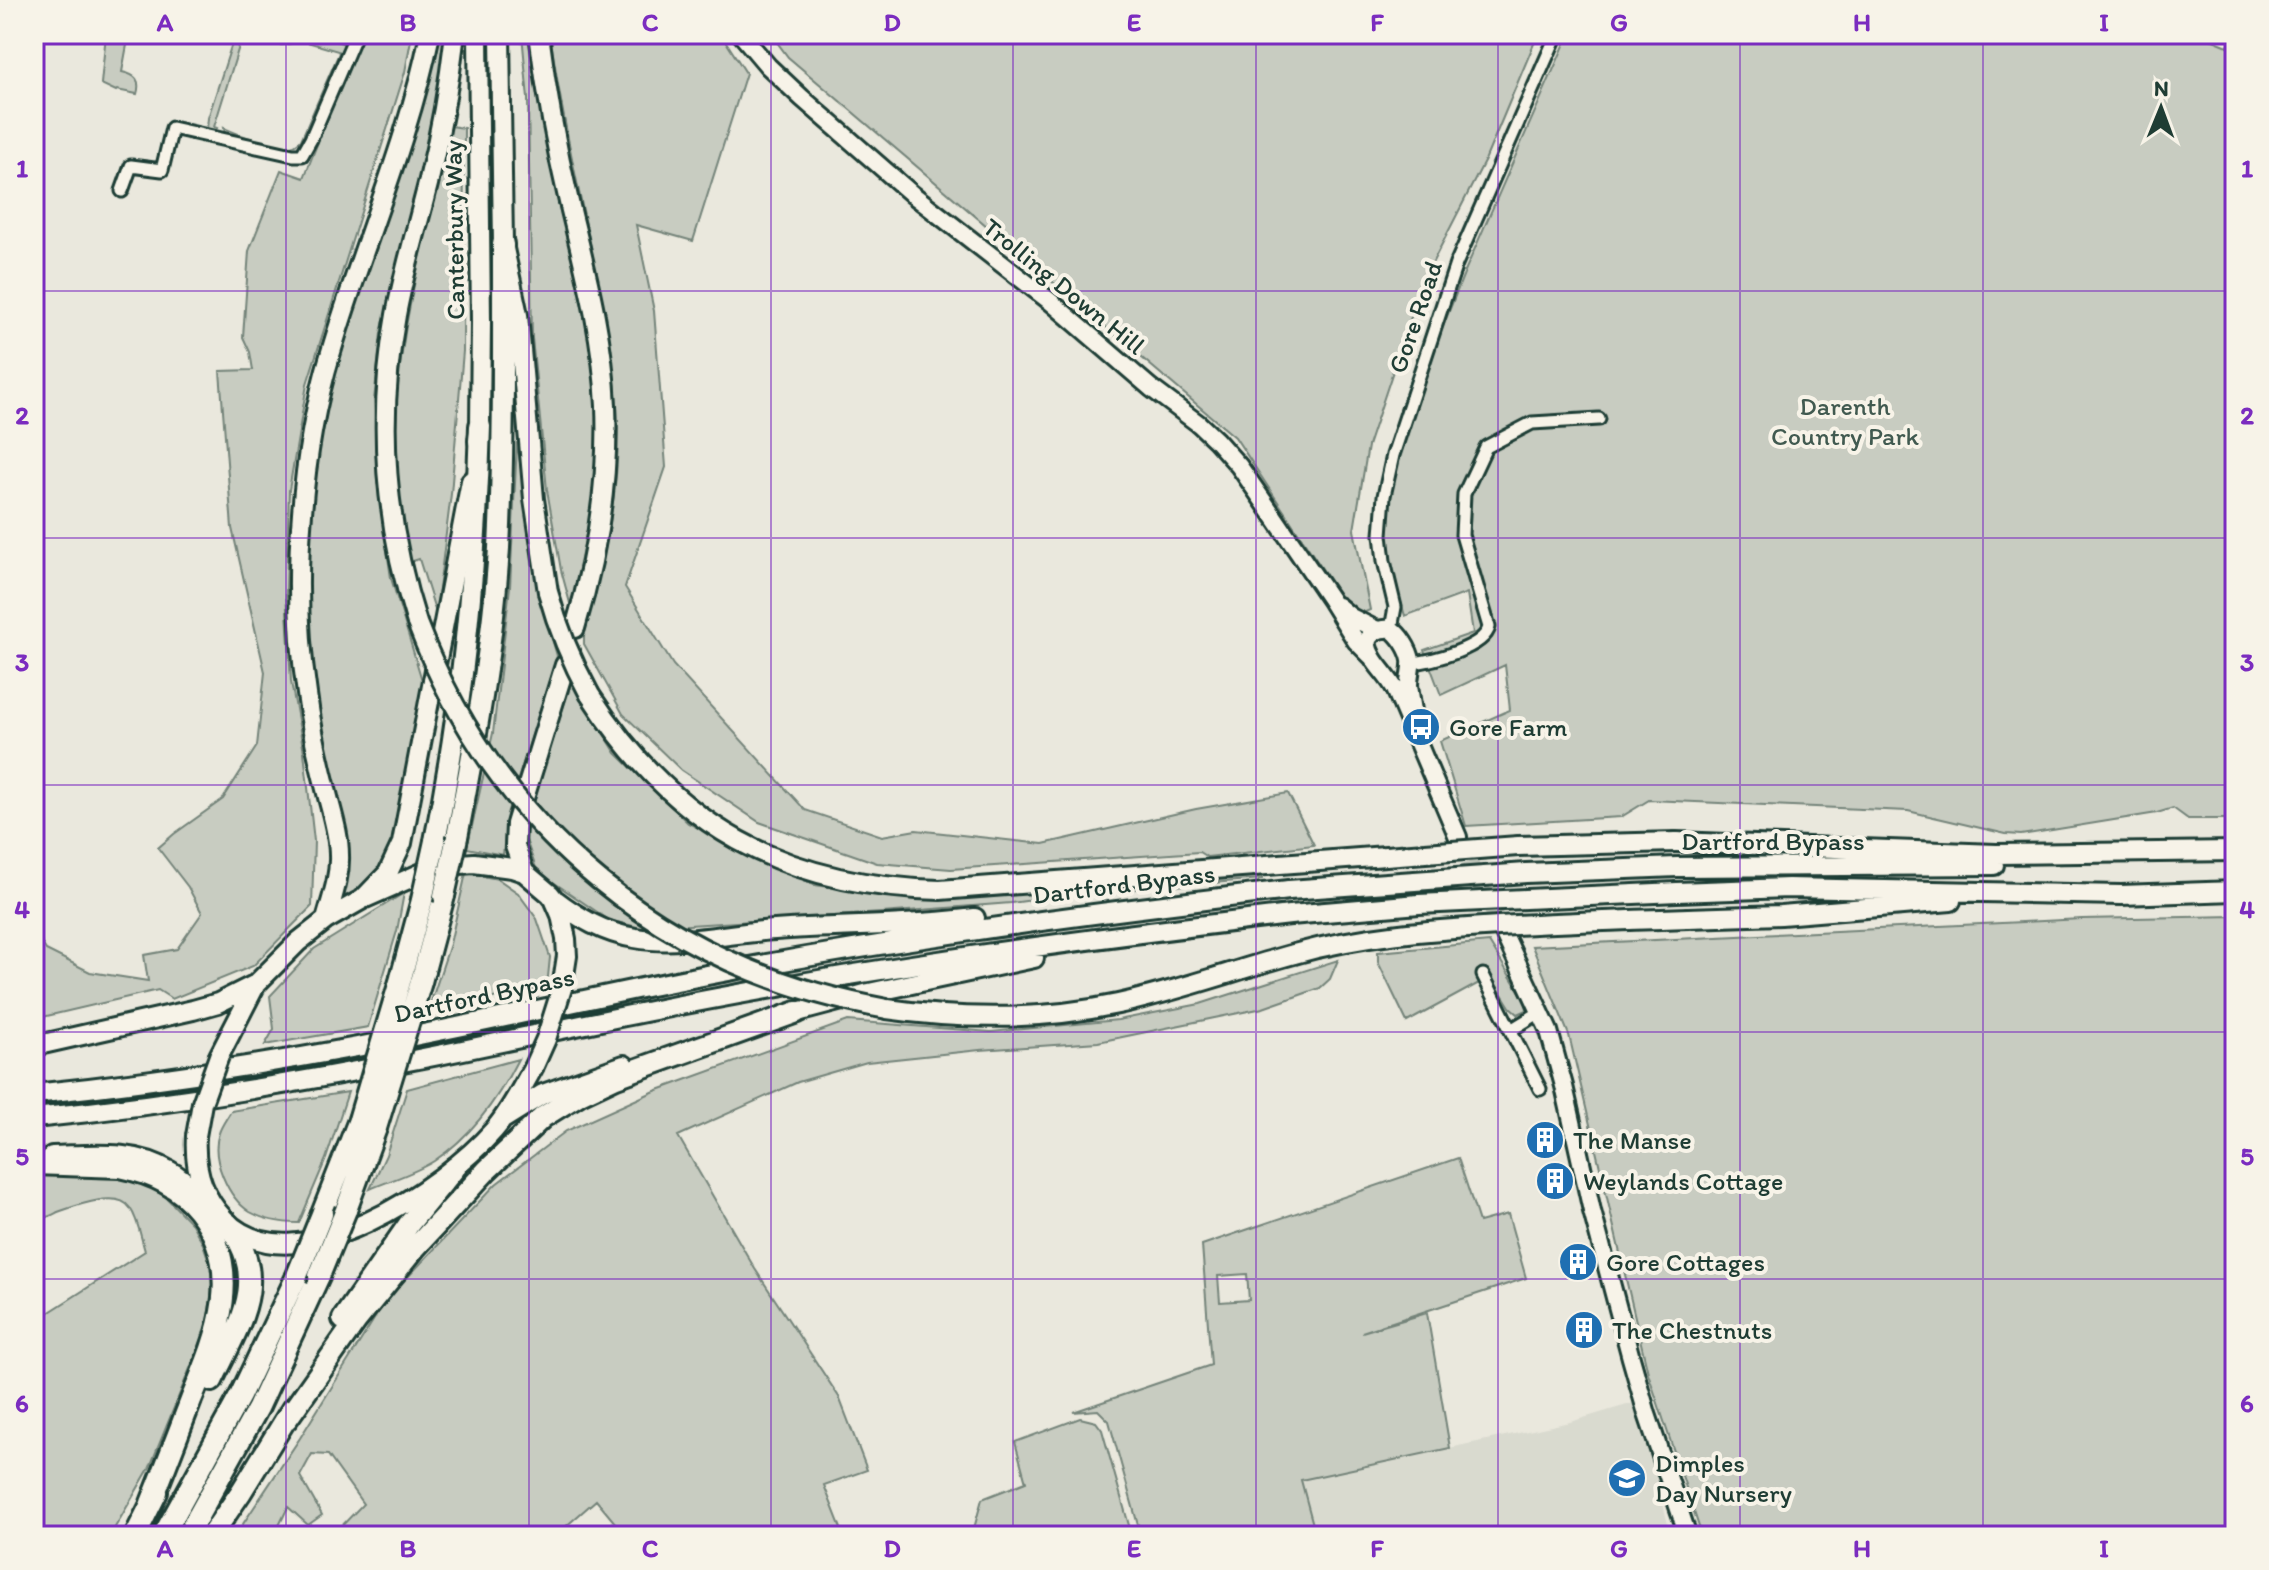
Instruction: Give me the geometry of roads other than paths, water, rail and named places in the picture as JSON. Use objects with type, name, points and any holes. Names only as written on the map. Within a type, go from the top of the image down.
[{"type":"highway","points":[[326,920],[340,856],[312,728],[302,652],[300,546],[307,463],[330,355],[411,111],[430,34]]},
{"type":"highway","points":[[455,34],[438,139],[396,314],[387,390],[389,494],[399,554],[417,623],[442,683],[493,767],[528,812],[591,872],[673,932],[772,980],[821,995],[887,1009],[982,1016],[1038,1015],[1077,1011],[1158,995],[1294,954],[1366,937],[1541,923],[1781,915],[1909,906],[2006,894]]},
{"type":"highway","name":"Canterbury Way","points":[[363,899],[388,873],[402,843],[480,426],[478,34]]},
{"type":"highway","name":"Canterbury Way","points":[[500,34],[503,244],[518,315],[534,499],[548,592],[558,625],[572,662],[590,695],[627,748],[677,799],[724,832],[760,852],[838,880],[940,890],[1518,846],[1722,842],[1996,854],[2235,851]]},
{"type":"highway","points":[[539,34],[559,157],[597,323],[606,404],[607,467],[601,517],[575,628]]},
{"type":"highway","points":[[187,1536],[258,1408],[346,1210],[411,980],[444,896],[480,705],[499,551],[503,244]]},
{"type":"highway","points":[[411,980],[422,900],[454,738],[462,678],[477,522],[480,426]]},
{"type":"highway","points":[[565,665],[516,824],[515,846],[524,872],[583,920],[609,932],[639,939],[699,938],[792,929],[955,921],[1016,913],[1153,906]]},
{"type":"highway","name":"Dartford Bypass","points":[[34,1094],[295,1058],[652,986],[881,945],[1289,890],[1497,875],[1677,867],[2235,862]]},
{"type":"highway","points":[[34,1046],[229,998],[256,984],[298,942],[326,920],[363,899],[431,869],[447,865],[485,864],[524,872]]},
{"type":"highway","name":"Dartford Bypass","points":[[34,1118],[164,1102],[353,1072],[646,1011],[890,968],[1290,915],[1419,904],[1788,888],[2121,895],[2235,891]]},
{"type":"highway","points":[[503,1119],[533,1068],[562,988],[567,947],[554,899]]},
{"type":"highway","points":[[287,1419],[320,1357],[358,1296],[409,1224],[455,1168],[503,1119],[543,1094],[584,1078],[797,1012],[869,993],[1153,931]]},
{"type":"highway","points":[[213,1207],[197,1171],[195,1149],[202,1103],[219,1056],[256,984]]},
{"type":"highway","points":[[211,1536],[287,1419],[356,1321],[415,1248],[487,1170],[543,1117],[616,1077],[797,1012]]},
{"type":"highway","points":[[163,1536],[240,1396],[296,1278],[322,1214],[368,1124]]},
{"type":"highway","points":[[34,1157],[105,1154],[137,1157],[157,1164],[174,1173],[213,1207],[239,1239],[247,1257],[250,1280],[247,1299],[231,1341],[135,1536]]},
{"type":"highway","points":[[34,1164],[120,1167],[159,1179],[179,1191],[195,1206],[218,1245],[225,1282],[216,1335],[151,1503]]},
{"type":"highway","points":[[227,1223],[264,1240],[298,1244],[324,1240],[373,1219],[455,1168]]},
{"type":"main road","name":"Trolling Down Hill","points":[[741,34],[768,66],[912,194],[1051,302],[1216,440],[1239,466],[1356,641],[1371,656]]},
{"type":"main road","name":"Trolling Down Hill","points":[[1330,599],[1351,617],[1384,630]]},
{"type":"main road","points":[[1410,667],[1404,677],[1385,677],[1371,656],[1368,637],[1384,630],[1402,640],[1410,667],[1416,735]]},
{"type":"main road","points":[[1390,679],[1458,837]]},
{"type":"main road","points":[[1505,936],[1549,1031],[1592,1211],[1636,1375],[1688,1536]]},
{"type":"street","points":[[122,191],[131,166],[162,170],[172,128],[302,155],[356,34]]},
{"type":"street","name":"Gore Road","points":[[1384,630],[1395,607],[1381,535],[1391,463],[1456,264],[1557,34]]},
{"type":"street","points":[[1410,667],[1451,654],[1480,641],[1488,633],[1489,627],[1462,535],[1464,494],[1486,447],[1532,423],[1599,419]]},
{"type":"street","points":[[1483,975],[1540,1089]]},
{"type":"street","points":[[1511,1030],[1540,1012]]},
{"type":"tunnel","points":[[1459,840],[1504,935]]},
{"type":"place","name":"Gore Farm","points":[[1421,727]]},
{"type":"place","name":"The Manse","points":[[1545,1140]]},
{"type":"place","name":"Weylands Cottage","points":[[1555,1181]]},
{"type":"place","name":"Gore Cottages","points":[[1578,1262]]},
{"type":"place","name":"The Chestnuts","points":[[1584,1330]]},
{"type":"place","name":"Dimples Day Nursery","points":[[1627,1478]]},
{"type":"park label","name":"Darenth Country Park","points":[[1845,421]]}]
